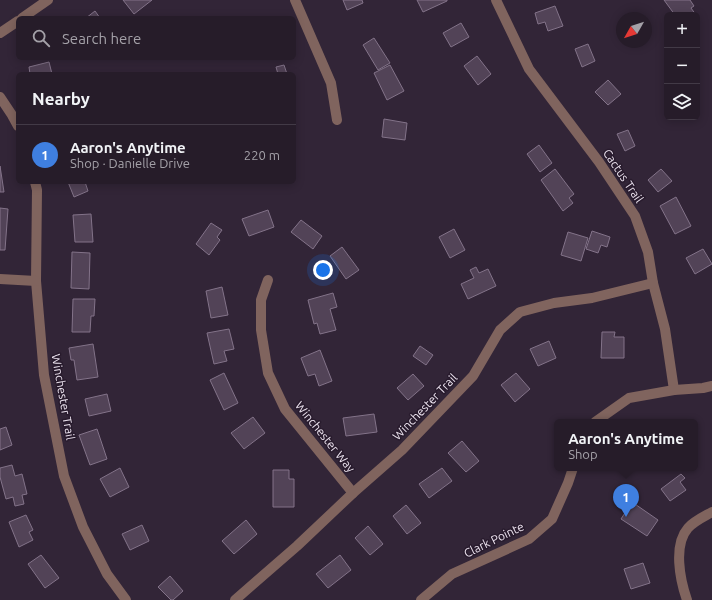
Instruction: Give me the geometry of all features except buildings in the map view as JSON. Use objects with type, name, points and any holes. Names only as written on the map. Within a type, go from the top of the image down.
[{"type":"street","points":[[25,16],[48,0]]},
{"type":"street","points":[[294,0],[331,83],[337,120]]},
{"type":"street","name":"Cactus Trail","points":[[496,0],[529,69],[599,162],[635,216],[648,252],[653,283],[664,329],[674,390]]},
{"type":"street","points":[[0,33],[16,22]]},
{"type":"street","points":[[0,97],[16,122]]},
{"type":"street","name":"Winchester Trail","points":[[36,184],[37,190],[36,281],[44,375],[64,476],[83,527],[107,574],[126,600]]},
{"type":"street","points":[[0,279],[36,281]]},
{"type":"street","name":"Winchester Way","points":[[268,280],[261,300],[261,330],[268,373],[285,409],[353,493]]},
{"type":"street","name":"Winchester Trail","points":[[235,600],[297,546],[353,493],[402,450],[473,376],[500,330],[520,312],[554,303],[592,298],[653,283]]},
{"type":"street","points":[[599,419],[629,398],[674,390],[712,386]]},
{"type":"street","name":"Clark Pointe","points":[[421,600],[452,574],[529,539],[552,519],[572,471]]},
{"type":"street","points":[[687,600],[678,559],[681,541],[688,527],[712,512]]},
{"type":"place","name":"Aaron's Anytime","points":[[626,517]]}]
